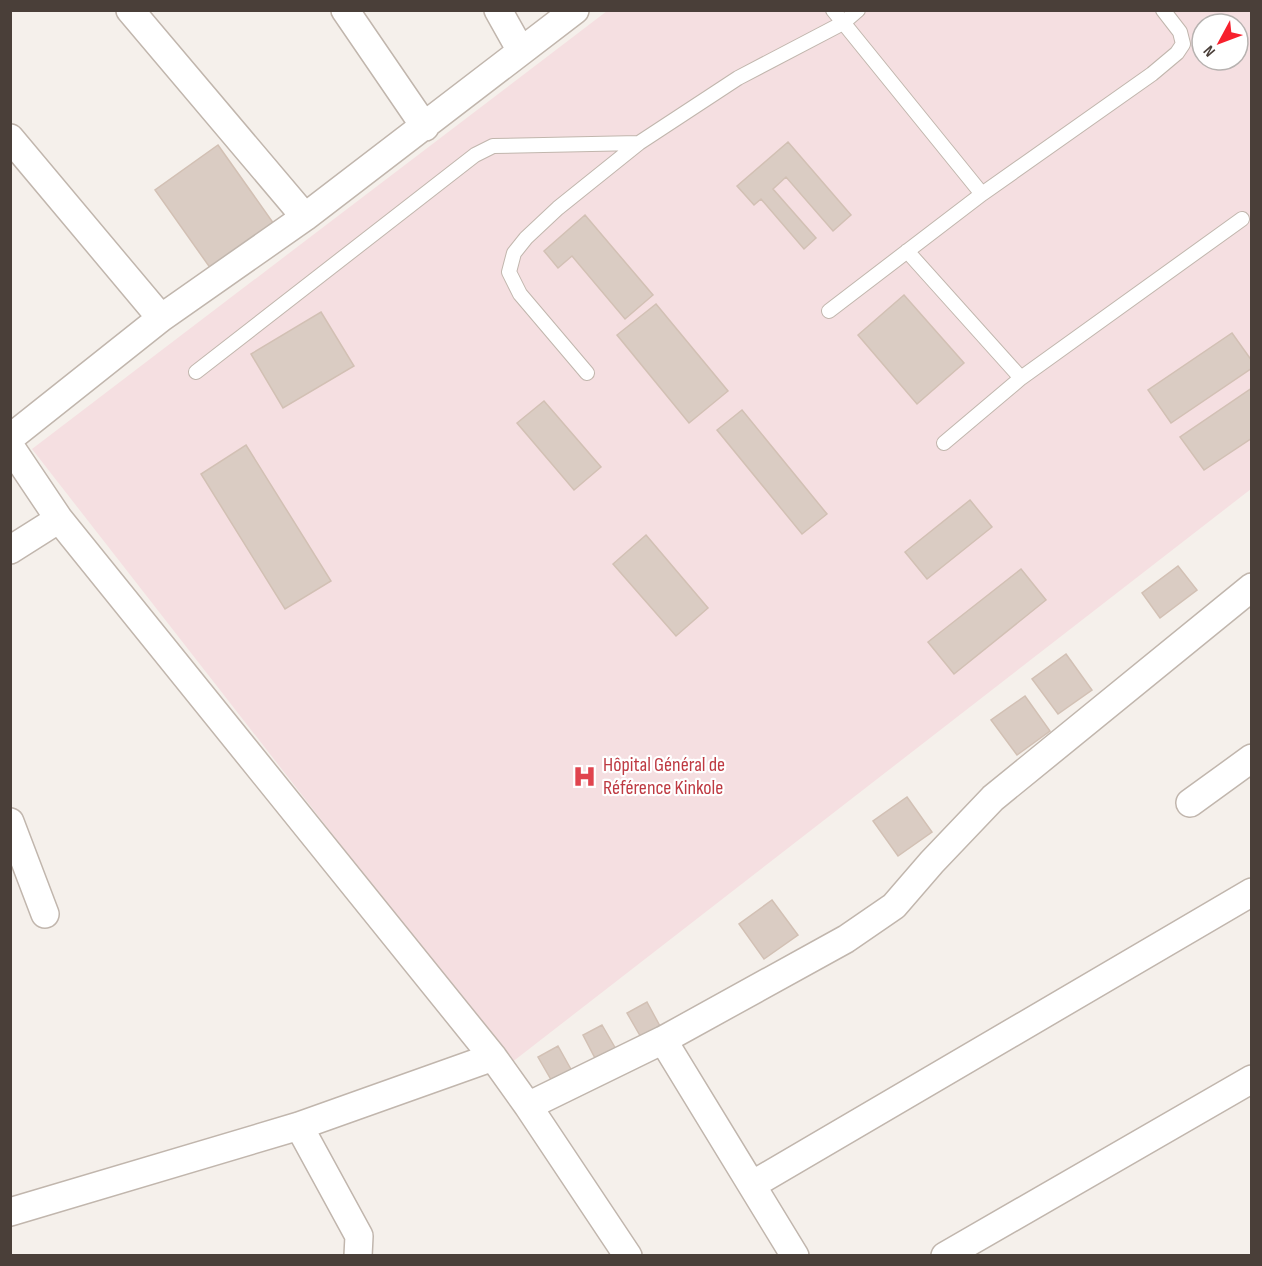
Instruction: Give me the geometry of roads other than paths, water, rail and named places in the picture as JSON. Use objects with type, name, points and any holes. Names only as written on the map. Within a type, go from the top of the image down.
[{"type":"street","points":[[130,10],[305,217]]},
{"type":"street","points":[[345,10],[425,126]]},
{"type":"street","points":[[498,10],[521,51]]},
{"type":"street","points":[[10,438],[161,318],[305,217],[575,10]]},
{"type":"street","points":[[10,138],[161,318]]},
{"type":"street","points":[[10,446],[59,519],[493,1057],[628,1256]]},
{"type":"street","points":[[10,550],[59,519]]},
{"type":"street","points":[[528,1106],[663,1040],[846,939],[894,906],[993,798],[1251,587]]},
{"type":"street","points":[[1190,802],[1251,758]]},
{"type":"street","points":[[10,822],[45,914]]},
{"type":"street","points":[[752,1185],[1251,892]]},
{"type":"street","points":[[663,1040],[795,1256]]},
{"type":"street","points":[[10,1212],[299,1126],[493,1057]]},
{"type":"street","points":[[945,1256],[1251,1079]]},
{"type":"street","points":[[299,1126],[359,1236],[358,1256]]},
{"type":"lane","points":[[833,10],[982,194]]},
{"type":"lane","points":[[587,373],[520,294],[509,272],[514,252],[558,208],[639,143],[738,78],[843,22],[858,10]]},
{"type":"lane","points":[[829,311],[982,194],[1152,74],[1177,53],[1183,44],[1180,32],[1163,10]]},
{"type":"lane","points":[[196,372],[475,155],[493,146],[639,143]]},
{"type":"lane","points":[[944,443],[1021,378],[1242,219]]},
{"type":"lane","points":[[907,251],[1021,378]]},
{"type":"place","name":"Hôpital Général de Référence Kinkole","points":[[585,776]]}]
